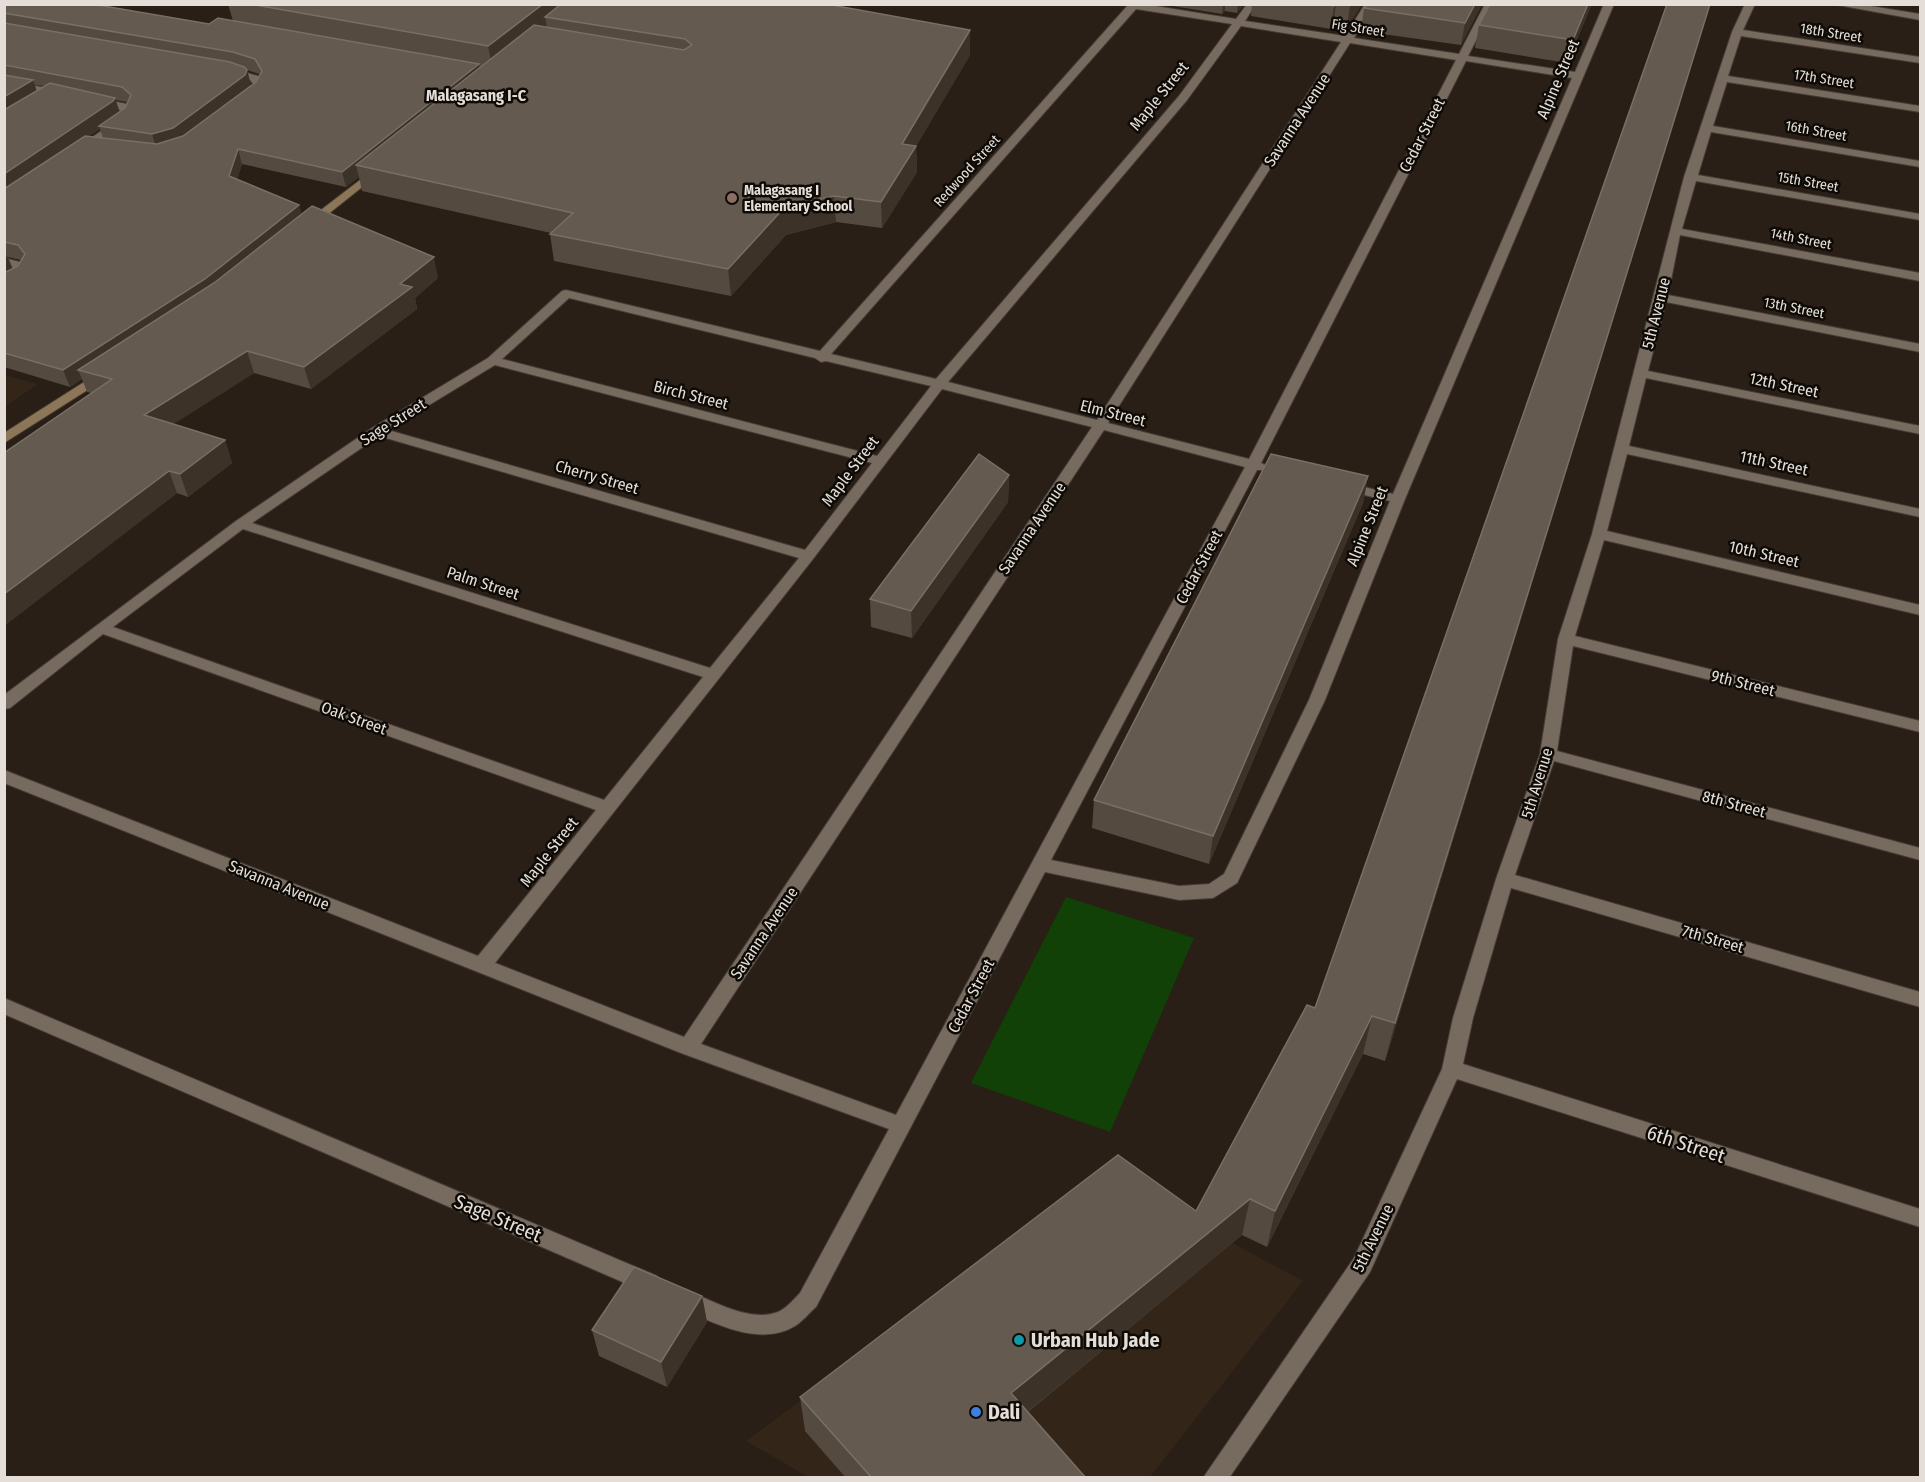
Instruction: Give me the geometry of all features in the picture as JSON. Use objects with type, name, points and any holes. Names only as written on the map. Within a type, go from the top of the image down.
[{"type":"main road","points":[[299,233],[382,165]]},
{"type":"main road","points":[[4,439],[110,370]]},
{"type":"street","name":"Maple Street","points":[[482,965],[807,556],[939,384],[1183,98],[1252,4]]},
{"type":"street","name":"Savanna Avenue","points":[[688,1047],[1100,426],[1370,4]]},
{"type":"street","name":"Cedar Street","points":[[901,1125],[1253,465],[1490,4]]},
{"type":"street","name":"Alpine Street","points":[[1041,865],[1179,893],[1214,891],[1231,878],[1317,700],[1398,499],[1609,4]]},
{"type":"street","name":"5th Avenue","points":[[1215,1478],[1362,1265],[1452,1069],[1464,1018],[1505,879],[1548,754],[1566,639],[1599,534],[1690,177],[1737,32],[1750,4]]},
{"type":"street","points":[[1836,4],[1920,17]]},
{"type":"street","name":"Fig Street","points":[[1134,5],[1578,76]]},
{"type":"street","name":"Redwood Street","points":[[821,358],[1134,5]]},
{"type":"street","name":"18th Street","points":[[1737,32],[1920,60]]},
{"type":"street","points":[[213,68],[254,78],[259,85],[255,93],[237,106]]},
{"type":"street","name":"17th Street","points":[[1723,78],[1920,109]]},
{"type":"street","points":[[4,83],[123,106],[129,110],[124,120],[70,158]]},
{"type":"street","points":[[34,105],[54,92]]},
{"type":"street","name":"16th Street","points":[[1706,128],[1920,164]]},
{"type":"street","points":[[88,145],[108,148]]},
{"type":"street","name":"15th Street","points":[[1690,177],[1920,218]]},
{"type":"street","name":"14th Street","points":[[1675,231],[1920,278]]},
{"type":"street","points":[[4,261],[20,266],[23,271],[19,278],[4,287]]},
{"type":"street","name":"Sage Street","points":[[4,704],[101,628],[241,524],[377,431],[493,361],[566,294],[821,358]]},
{"type":"street","name":"13th Street","points":[[1661,297],[1920,348]]},
{"type":"street","name":"Elm Street","points":[[821,358],[939,384],[1275,470]]},
{"type":"street","name":"Birch Street","points":[[493,361],[881,461]]},
{"type":"street","name":"12th Street","points":[[1641,372],[1920,430]]},
{"type":"street","name":"Cherry Street","points":[[377,431],[807,556]]},
{"type":"street","name":"11th Street","points":[[1620,448],[1920,513]]},
{"type":"street","points":[[1331,483],[1398,499]]},
{"type":"street","name":"Palm Street","points":[[241,524],[713,675]]},
{"type":"street","name":"10th Street","points":[[1599,534],[1920,610]]},
{"type":"street","name":"Oak Street","points":[[101,628],[607,808]]},
{"type":"street","name":"9th Street","points":[[1566,639],[1920,727]]},
{"type":"street","name":"8th Street","points":[[1548,754],[1920,854]]},
{"type":"street","name":"Savanna Avenue","points":[[4,776],[688,1047],[901,1125]]},
{"type":"street","name":"7th Street","points":[[1505,879],[1920,1000]]},
{"type":"street","name":"Sage Street","points":[[4,1005],[721,1315],[762,1324],[784,1320],[808,1300],[901,1125]]},
{"type":"street","name":"6th Street","points":[[1452,1069],[1920,1218]]},
{"type":"shaded area","points":[[5,375],[38,384],[5,407]]},
{"type":"shaded area","points":[[1121,1164],[1195,1223],[1303,1281],[1150,1477],[808,1477],[746,1441]]},
{"type":"green space","points":[[1066,897],[1194,938],[1110,1132],[971,1083]]},
{"type":"building","points":[[4,4],[92,4],[209,24],[218,18],[479,64],[342,172],[238,149],[229,176],[299,205],[205,279],[63,370],[4,353],[4,273],[18,266],[25,254],[18,245],[4,242],[4,189],[85,136],[157,144],[183,136],[256,82],[262,71],[255,59],[233,52],[4,13]]},
{"type":"building","points":[[250,4],[543,4],[488,46]]},
{"type":"building","points":[[561,4],[826,4],[970,30],[902,144],[916,146],[881,202],[834,196],[784,208],[728,269],[550,234],[573,213],[356,165],[534,25],[684,50],[692,45],[685,39],[545,17]]},
{"type":"building","points":[[1367,4],[1475,4],[1465,23],[1364,8]]},
{"type":"building","points":[[1490,4],[1588,4],[1573,40],[1479,25]]},
{"type":"building","points":[[1667,4],[1710,4],[1395,1023],[1372,1016],[1275,1211],[1250,1199],[1011,1393],[1086,1478],[872,1478],[800,1397],[1118,1155],[1196,1211],[1307,1005],[1315,1008]]},
{"type":"building","points":[[4,23],[230,62],[247,70],[245,75],[173,128],[152,134],[99,126],[125,108],[131,95],[122,87],[4,65]]},
{"type":"building","points":[[4,75],[33,80],[4,97]]},
{"type":"building","points":[[50,83],[115,98],[4,174],[4,110]]},
{"type":"building","points":[[312,206],[434,257],[400,284],[412,287],[304,367],[247,351],[144,415],[225,440],[180,474],[169,471],[4,594],[4,453],[112,379],[78,370],[214,283]]},
{"type":"building","points":[[979,454],[1009,475],[911,611],[870,599]]},
{"type":"building","points":[[1271,454],[1368,476],[1213,836],[1094,800]]},
{"type":"building","points":[[634,1267],[702,1296],[661,1362],[592,1330]]},
{"type":"place","name":"Malagasang I Elementary School","points":[[732,198]]},
{"type":"place","name":"Urban Hub Jade","points":[[1019,1340]]},
{"type":"place","name":"Dali","points":[[976,1412]]},
{"type":"district","name":"Malagasang I-C","points":[[476,95]]}]
